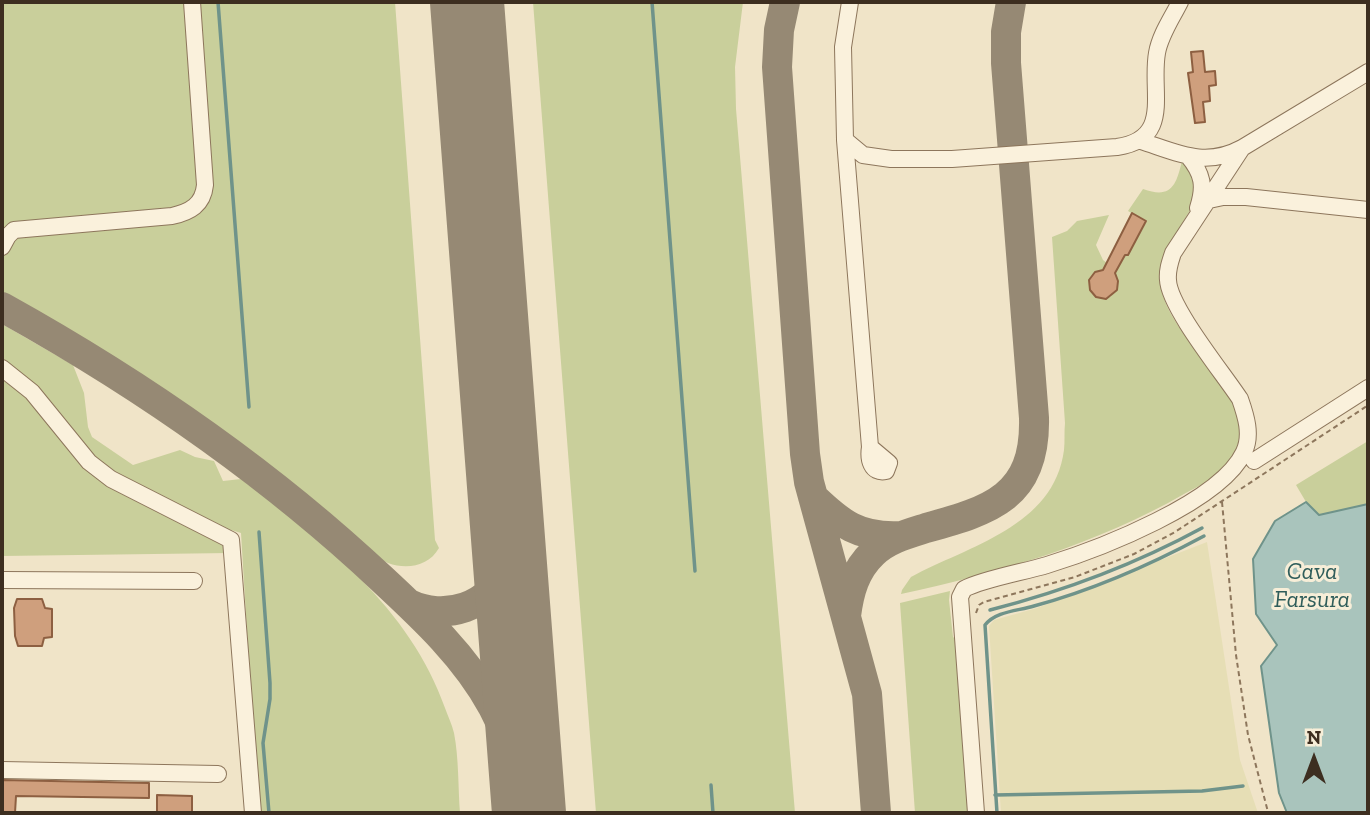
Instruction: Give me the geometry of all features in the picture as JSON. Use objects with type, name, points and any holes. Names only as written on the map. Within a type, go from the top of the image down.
[{"type":"street","points":[[2,247],[14,230],[172,216],[186,213],[200,202],[205,185],[192,2]]},
{"type":"street","points":[[850,2],[843,47],[845,140],[870,447]]},
{"type":"street","points":[[845,140],[857,152],[873,158],[925,160],[1118,147],[1141,141],[1154,124],[1158,48],[1180,2]]},
{"type":"street","points":[[1141,141],[1188,156],[1211,159],[1231,154],[1368,72]]},
{"type":"street","points":[[1195,217],[1202,194],[1210,181],[1242,148]]},
{"type":"street","points":[[1188,156],[1210,181],[1224,191],[1246,197]]},
{"type":"street","points":[[849,185],[873,158]]},
{"type":"street","points":[[976,813],[960,597],[964,589],[1050,564],[1139,529],[1177,510],[1217,484],[1238,463],[1246,449],[1246,415],[1240,399],[1177,307],[1167,281],[1173,253],[1209,200],[1211,159]]},
{"type":"street","points":[[1209,200],[1246,197],[1368,210]]},
{"type":"street","points":[[2,368],[32,392],[89,462],[111,479],[231,540],[253,813]]},
{"type":"street","points":[[1254,461],[1368,388]]},
{"type":"street","points":[[2,580],[194,581]]},
{"type":"street","points":[[2,770],[218,774]]},
{"type":"path","points":[[976,614],[979,605],[984,602],[1076,578],[1134,554],[1175,533],[1368,405]]},
{"type":"path","points":[[1222,502],[1236,654],[1248,735],[1268,812]]},
{"type":"shaded area","points":[[1207,542],[1240,760],[1258,813],[1001,813],[989,626],[994,620],[1037,608]]},
{"type":"green space","points":[[2,2],[187,2],[202,190],[184,207],[2,240]]},
{"type":"green space","points":[[197,2],[395,2],[435,540],[439,548],[423,563],[395,565],[375,556],[265,465],[193,412],[99,351],[2,295],[2,257],[14,238],[200,210]]},
{"type":"green space","points":[[533,2],[743,2],[735,67],[736,109],[795,813],[596,813]]},
{"type":"green space","points":[[1182,161],[1190,165],[1197,197],[1163,263],[1162,291],[1180,329],[1233,402],[1240,432],[1231,460],[1224,470],[1201,485],[1117,528],[1011,566],[901,594],[911,577],[1005,531],[1026,516],[1044,498],[1057,476],[1064,450],[1065,423],[1052,237],[1067,231],[1077,221],[1109,215],[1096,245],[1107,263],[1104,269],[1091,276],[1089,285],[1096,297],[1110,297],[1118,286],[1115,273],[1146,222],[1128,211],[1143,189],[1160,192],[1171,188]]},
{"type":"green space","points":[[2,324],[73,365],[84,393],[88,427],[92,437],[133,465],[180,450],[214,461],[223,481],[241,479],[302,526],[361,579],[410,639],[430,672],[456,743],[460,813],[258,813],[241,533],[218,526],[103,467],[2,363]]},
{"type":"green space","points":[[2,375],[26,393],[75,455],[221,539],[230,553],[2,556]]},
{"type":"green space","points":[[1368,441],[1368,504],[1319,515],[1306,502],[1296,485]]},
{"type":"green space","points":[[950,591],[953,637],[959,642],[972,813],[915,813],[900,603]]},
{"type":"water","name":"Cava Farsura","points":[[1306,502],[1319,515],[1368,504],[1368,813],[1287,813],[1279,793],[1261,666],[1277,645],[1256,614],[1253,559],[1275,521]]},
{"type":"building","points":[[1203,51],[1205,72],[1215,71],[1216,85],[1209,86],[1210,101],[1203,102],[1205,122],[1195,123],[1188,73],[1193,72],[1191,52]]},
{"type":"building","points":[[1132,213],[1146,221],[1115,273],[1117,290],[1106,299],[1096,297],[1090,290],[1089,280],[1095,272],[1103,270]]},
{"type":"building","points":[[17,599],[42,599],[45,608],[52,609],[52,637],[44,638],[42,646],[18,646],[14,608]]},
{"type":"building","points":[[2,780],[149,783],[149,798],[16,796],[15,813],[2,813]]},
{"type":"building","points":[[157,795],[192,796],[192,813],[157,813]]},
{"type":"waterway","points":[[218,2],[249,407]]},
{"type":"waterway","points":[[652,2],[695,571]]},
{"type":"waterway","points":[[990,610],[1098,576],[1151,554],[1202,528]]},
{"type":"waterway","points":[[259,532],[270,683],[263,743],[269,813]]},
{"type":"waterway","points":[[997,813],[985,625],[1001,614],[1056,600],[1121,576],[1204,536]]},
{"type":"waterway","points":[[711,785],[713,813]]},
{"type":"waterway","points":[[995,795],[1202,791],[1243,786]]},
{"type":"taxiway","points":[[471,46],[473,2]]},
{"type":"taxiway","points":[[785,2],[779,30],[777,67],[805,454],[809,482],[867,694],[876,813]]},
{"type":"taxiway","points":[[846,616],[857,574],[879,548],[905,535],[971,514],[1005,496],[1018,483],[1027,466],[1033,445],[1034,418],[1006,63],[1006,32],[1011,2]]},
{"type":"taxiway","points":[[2,307],[103,366],[200,431],[338,539],[413,608],[443,638],[470,671],[493,707],[514,759],[527,813]]},
{"type":"taxiway","points":[[813,497],[842,522],[862,532],[900,536]]},
{"type":"taxiway","points":[[409,604],[422,609],[451,611],[478,601],[489,592],[504,567],[507,523]]},
{"type":"runway","points":[[467,2],[529,813]]}]
